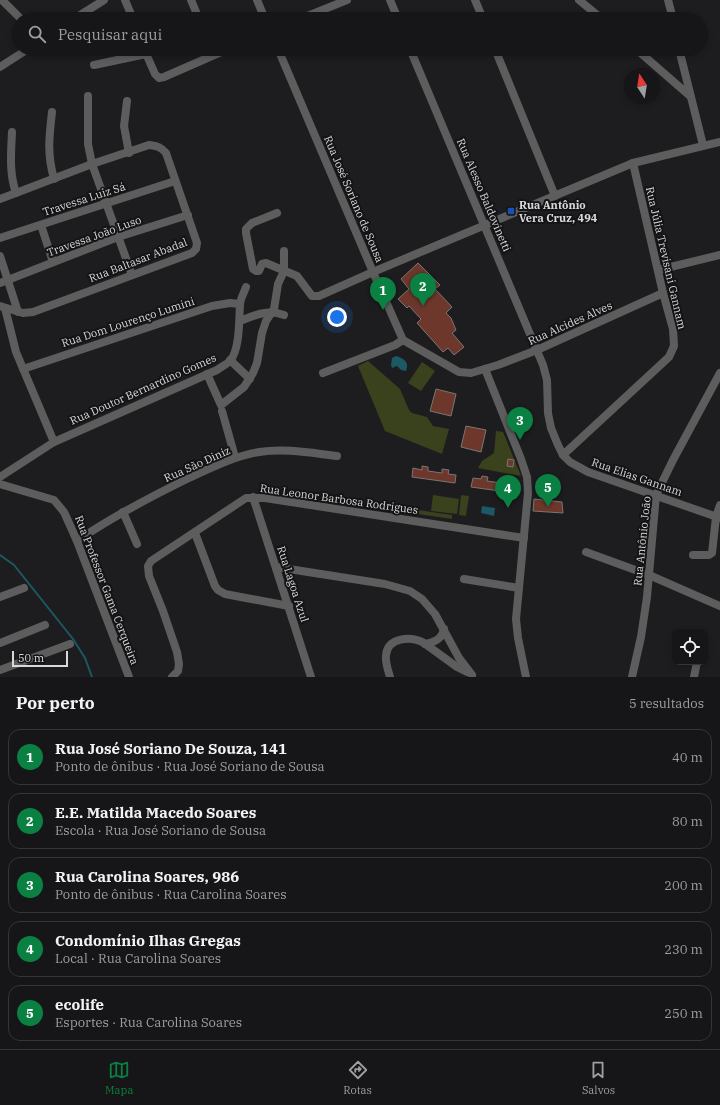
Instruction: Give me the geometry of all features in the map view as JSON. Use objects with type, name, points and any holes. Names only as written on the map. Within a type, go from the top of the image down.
[{"type":"street","points":[[2,0],[14,12]]},
{"type":"street","points":[[85,12],[104,0]]},
{"type":"street","points":[[125,0],[130,12]]},
{"type":"street","points":[[191,0],[196,12]]},
{"type":"street","points":[[257,0],[262,12]]},
{"type":"street","points":[[317,12],[347,0]]},
{"type":"street","points":[[390,0],[395,12]]},
{"type":"street","points":[[475,0],[480,12]]},
{"type":"street","points":[[580,0],[594,12]]},
{"type":"street","points":[[668,0],[671,12]]},
{"type":"street","points":[[0,67],[17,56]]},
{"type":"street","points":[[94,65],[129,56]]},
{"type":"street","points":[[147,56],[155,74],[159,78],[164,77],[204,56]]},
{"type":"street","name":"Rua José Soriano de Sousa","points":[[281,56],[403,340]]},
{"type":"street","name":"Rua Alesso Baldovinetti","points":[[413,56],[486,225],[537,350]]},
{"type":"street","points":[[498,56],[555,196]]},
{"type":"street","points":[[644,56],[690,96]]},
{"type":"street","points":[[681,56],[703,146]]},
{"type":"street","points":[[88,96],[88,144],[92,164],[132,275]]},
{"type":"street","points":[[127,101],[124,126],[129,153]]},
{"type":"street","points":[[52,112],[48,146],[54,179]]},
{"type":"street","points":[[12,132],[12,180],[16,193]]},
{"type":"street","points":[[277,213],[248,225],[246,229],[254,270],[259,271],[263,263],[297,276],[312,296],[319,296],[633,163],[720,142]]},
{"type":"street","name":"Rua Baltasar Abadal","points":[[0,199],[92,164],[129,153],[149,145],[157,146],[162,148],[166,154],[197,243],[196,250],[192,253],[33,312],[18,312],[3,307]]},
{"type":"street","name":"Rua Júlia Trevisani Gannam","points":[[563,456],[669,357],[674,346],[673,334],[633,163]]},
{"type":"street","name":"Travessa Luiz Sá","points":[[0,238],[175,181]]},
{"type":"street","name":"Travessa João Luso","points":[[4,281],[118,237],[188,215]]},
{"type":"street","points":[[41,225],[53,262]]},
{"type":"street","points":[[221,408],[244,387],[250,379],[257,363],[264,326],[273,312],[276,303],[278,284],[284,271],[284,251]]},
{"type":"street","points":[[0,256],[4,281],[18,312]]},
{"type":"street","points":[[658,270],[720,256]]},
{"type":"street","name":"Rua Doutor Bernardino Gomes","points":[[0,477],[54,442],[217,370],[230,360],[235,348],[240,321],[240,304],[246,288]]},
{"type":"street","name":"Rua Alcides Alves","points":[[485,369],[537,350],[663,293]]},
{"type":"street","name":"Rua Dom Lourenço Lumini","points":[[24,369],[212,306],[230,303],[240,304]]},
{"type":"street","points":[[3,307],[16,352],[54,442]]},
{"type":"street","points":[[240,321],[260,314],[273,312],[284,315]]},
{"type":"street","points":[[323,373],[395,345],[403,340],[459,372],[471,373],[485,369],[527,477],[528,493],[516,619],[518,638],[526,677]]},
{"type":"street","points":[[537,350],[547,380],[548,413],[563,456]]},
{"type":"street","points":[[230,360],[250,379]]},
{"type":"street","name":"Rua Antônio João","points":[[632,677],[641,637],[649,575],[656,495],[673,460],[720,373]]},
{"type":"street","points":[[207,374],[221,408],[235,457]]},
{"type":"street","name":"Rua São Diniz","points":[[77,540],[123,512],[165,490],[235,457],[258,452],[291,450],[338,456]]},
{"type":"street","name":"Rua Elias Gannam","points":[[563,456],[570,462],[588,472],[718,517]]},
{"type":"street","name":"Rua Professor Gama Cerqueira","points":[[0,484],[54,500],[64,512],[77,540],[129,677]]},
{"type":"street","name":"Rua Leonor Barbosa Rodrigues","points":[[177,675],[180,664],[177,652],[149,576],[148,567],[151,561],[246,498],[253,497],[524,538]]},
{"type":"street","name":"Rua Lagoa Azul","points":[[253,497],[311,677]]},
{"type":"street","points":[[693,555],[708,555],[712,553],[720,505]]},
{"type":"street","points":[[123,512],[137,544]]},
{"type":"street","points":[[194,533],[211,578],[218,590],[225,594],[289,606]]},
{"type":"street","points":[[586,552],[649,575],[720,606]]},
{"type":"street","points":[[276,567],[405,588],[422,599],[435,614],[459,658],[473,676]]},
{"type":"street","points":[[464,579],[518,588]]},
{"type":"street","points":[[0,597],[24,588]]},
{"type":"street","points":[[0,642],[45,625]]},
{"type":"street","points":[[425,644],[442,636],[444,629]]},
{"type":"street","points":[[390,677],[386,654],[392,644],[407,638],[418,640],[425,644],[457,667],[473,676]]},
{"type":"street","points":[[0,670],[70,644]]},
{"type":"street","points":[[694,677],[696,665]]},
{"type":"shaded area","points":[[524,406],[528,416],[513,423],[509,413]]},
{"type":"green space","points":[[368,361],[400,389],[409,410],[412,413],[427,417],[433,426],[449,429],[442,454],[385,431],[358,366]]},
{"type":"green space","points":[[422,362],[435,371],[421,391],[408,383]]},
{"type":"green space","points":[[496,431],[503,432],[521,476],[478,468],[482,461],[494,453]]},
{"type":"green space","points":[[433,495],[459,499],[457,514],[431,511]]},
{"type":"green space","points":[[461,495],[469,496],[466,516],[459,515]]},
{"type":"green space","points":[[398,507],[452,515],[452,519],[397,511]]},
{"type":"water","points":[[396,356],[405,361],[407,365],[406,371],[401,370],[397,366],[392,368],[392,358]]},
{"type":"water","points":[[482,506],[495,508],[494,516],[481,513]]},
{"type":"building","points":[[418,263],[440,285],[435,289],[452,307],[446,313],[451,318],[456,330],[452,333],[464,347],[454,355],[448,348],[443,352],[417,323],[421,319],[409,306],[407,308],[398,299],[409,289],[401,279]]},
{"type":"building","points":[[436,389],[456,394],[451,416],[430,411]]},
{"type":"building","points":[[466,426],[486,430],[481,452],[461,447]]},
{"type":"building","points":[[508,459],[514,460],[513,467],[507,466]]},
{"type":"building","points":[[422,466],[428,467],[428,471],[442,473],[442,469],[449,470],[448,474],[456,475],[455,483],[412,477],[413,468],[422,470]]},
{"type":"building","points":[[482,476],[488,477],[487,481],[501,483],[502,479],[508,480],[507,484],[515,485],[514,493],[471,487],[473,478],[481,479]]},
{"type":"building","points":[[534,499],[562,502],[563,513],[533,511]]},
{"type":"waterway","points":[[0,555],[14,565],[73,639],[85,658],[92,677]]},
{"type":"place","name":"Rua Antônio Vera Cruz, 494","points":[[511,211]]},
{"type":"place","name":"E.E. Matilda Macedo Soares","points":[[423,306]]},
{"type":"place","name":"Rua José Soriano De Souza, 141","points":[[383,310]]},
{"type":"place","name":"Rua Carolina Soares, 986","points":[[520,440]]},
{"type":"place","name":"ecolife","points":[[548,507]]},
{"type":"place","name":"Condomínio Ilhas Gregas","points":[[508,508]]}]
